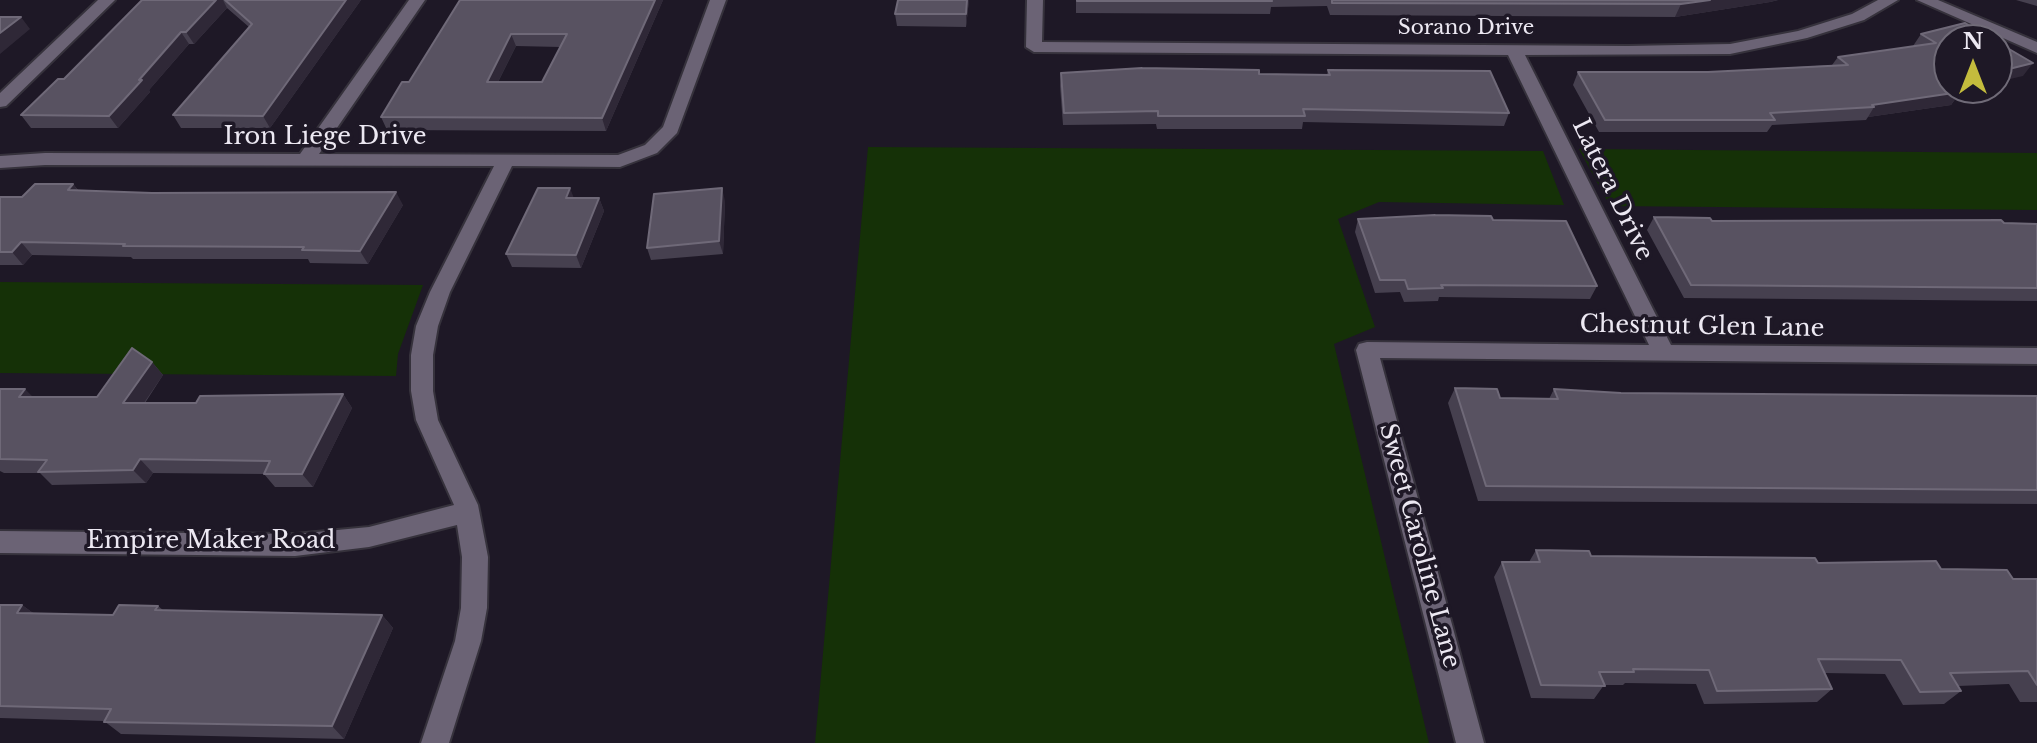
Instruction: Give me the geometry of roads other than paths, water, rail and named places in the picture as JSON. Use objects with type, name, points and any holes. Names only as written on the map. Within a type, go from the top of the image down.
[{"type":"street","points":[[0,102],[107,0]]},
{"type":"street","points":[[305,161],[417,0]]},
{"type":"street","name":"Iron Liege Drive","points":[[0,162],[45,159],[608,163],[648,151],[661,142],[671,129],[718,0]]},
{"type":"street","name":"Sorano Drive","points":[[1035,0],[1034,47],[1514,50],[1730,49],[1801,35],[1858,17],[1890,0]]},
{"type":"street","points":[[1925,0],[2037,48]]},
{"type":"street","name":"Latera Drive","points":[[1514,50],[1664,353]]},
{"type":"street","points":[[435,743],[462,664],[474,608],[475,557],[468,512],[427,420],[422,391],[422,355],[434,306],[505,162]]},
{"type":"street","name":"Chestnut Glen Lane","points":[[1367,350],[2037,356]]},
{"type":"street","name":"Sweet Caroline Lane","points":[[1367,350],[1470,743]]},
{"type":"street","name":"Empire Maker Road","points":[[0,542],[295,545],[369,537],[468,512]]}]
